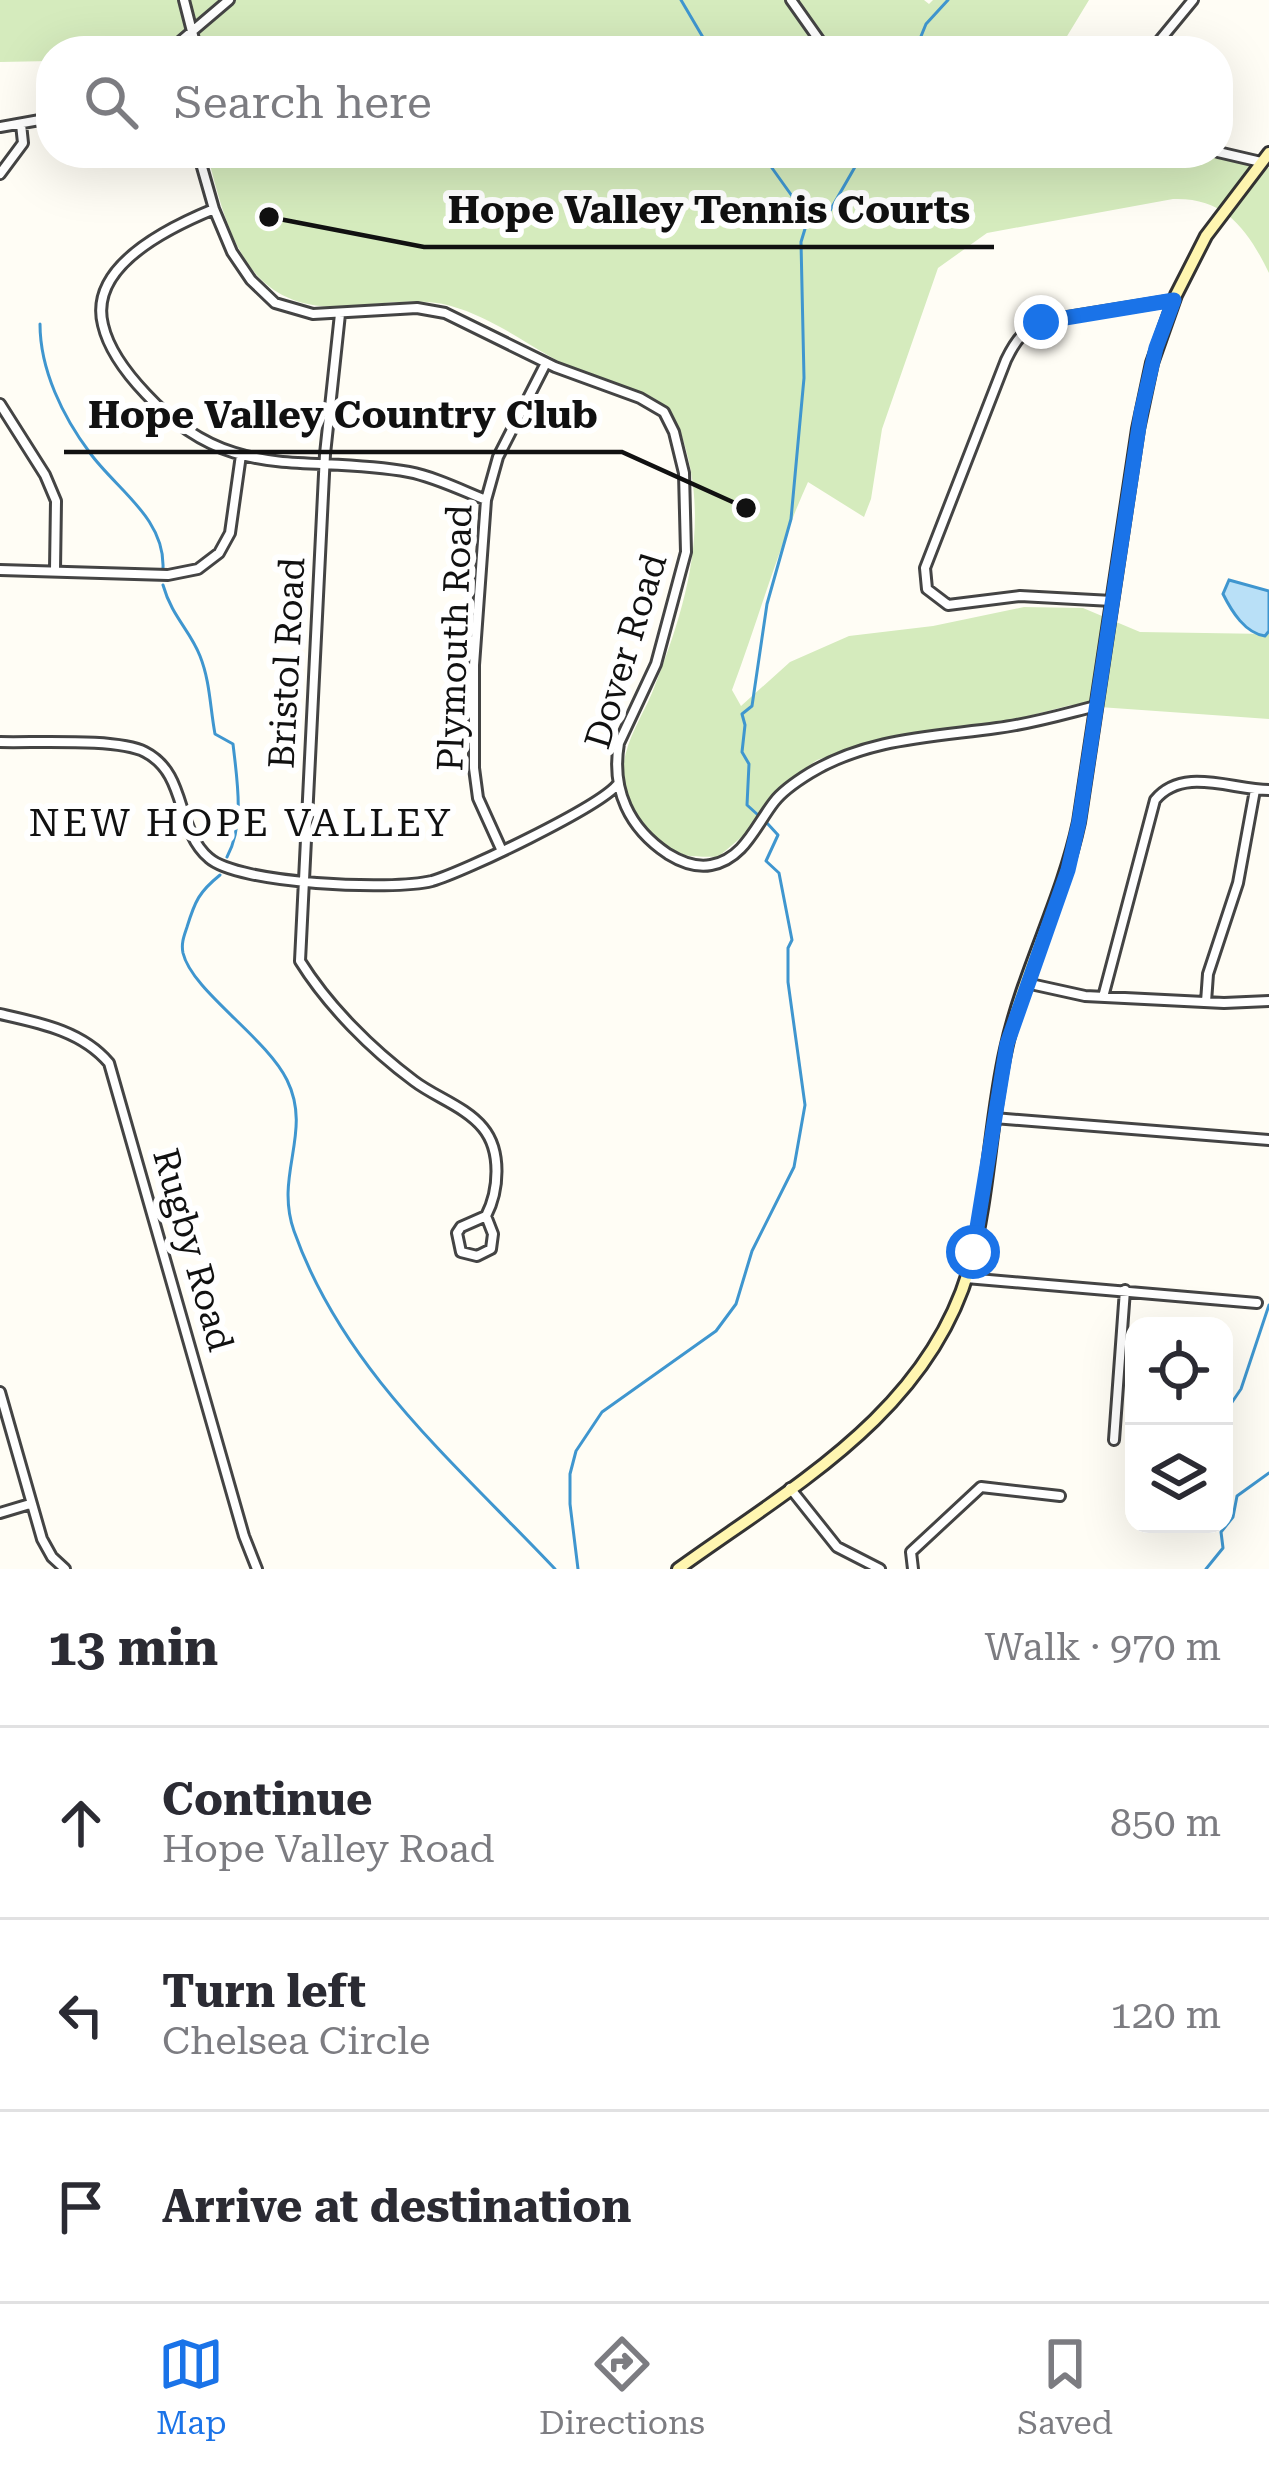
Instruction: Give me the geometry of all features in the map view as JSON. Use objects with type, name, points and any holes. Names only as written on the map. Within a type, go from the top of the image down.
[{"type":"main road","points":[[678,1569],[850,1445],[907,1389],[934,1351],[966,1278],[1007,1044],[1072,854],[1141,413],[1156,348],[1174,300],[1215,220],[1265,158]]},
{"type":"street","points":[[184,0],[195,36]]},
{"type":"street","points":[[185,36],[229,0]]},
{"type":"street","points":[[791,0],[816,36]]},
{"type":"street","points":[[1163,36],[1192,0]]},
{"type":"street","points":[[0,128],[36,121]]},
{"type":"street","points":[[0,174],[23,143],[20,124]]},
{"type":"street","points":[[1233,154],[1265,158]]},
{"type":"street","name":"Dover Road","points":[[202,168],[214,209],[242,268],[268,298],[304,313],[431,309],[547,363],[657,406],[670,421],[684,473],[686,552],[656,664],[619,743],[618,784],[630,817],[644,836],[685,863],[713,865],[730,856],[752,837],[784,791],[834,761],[895,740],[1014,726],[1096,706]]},
{"type":"street","points":[[214,209],[126,260],[108,282],[101,318],[118,359],[149,398],[193,432],[241,455],[284,464],[410,472],[486,500]]},
{"type":"street","points":[[1112,601],[1009,596],[948,605],[927,589],[925,568],[1019,337],[1049,320],[1174,300]]},
{"type":"street","name":"Bristol Road","points":[[340,314],[324,466],[300,961],[330,1004],[410,1078],[483,1128],[496,1167],[487,1216],[493,1234],[491,1249],[477,1256],[461,1252],[460,1227],[487,1216]]},
{"type":"street","name":"Plymouth Road","points":[[502,850],[478,798],[474,768],[475,665],[486,500],[498,457],[547,363]]},
{"type":"street","points":[[1,406],[56,501],[55,571]]},
{"type":"street","points":[[0,570],[168,575],[206,565],[230,533],[241,455]]},
{"type":"street","points":[[0,742],[142,751],[169,772],[191,832],[207,857],[236,872],[303,881],[422,883],[471,867],[618,784]]},
{"type":"street","points":[[1103,997],[1155,800],[1175,783],[1269,790]]},
{"type":"street","points":[[1206,1002],[1208,974],[1238,883],[1255,790]]},
{"type":"street","points":[[1026,983],[1066,994],[1103,997],[1269,1001]]},
{"type":"street","name":"Rugby Road","points":[[0,1014],[69,1033],[110,1064],[256,1569]]},
{"type":"street","points":[[994,1118],[1269,1140]]},
{"type":"street","points":[[966,1278],[1258,1304]]},
{"type":"street","points":[[1114,1440],[1125,1290]]},
{"type":"street","points":[[0,1392],[30,1504],[48,1550],[65,1569]]},
{"type":"street","points":[[913,1569],[911,1552],[981,1487],[1060,1496]]},
{"type":"street","points":[[790,1488],[837,1547],[878,1568]]},
{"type":"street","points":[[0,1514],[30,1504]]},
{"type":"green space","points":[[0,0],[924,0],[929,4],[933,0],[1089,0],[1067,36],[36,36],[36,61],[0,62]]},
{"type":"green space","points":[[1233,161],[1269,168],[1269,273],[1233,219],[1207,204],[1173,199],[987,233],[938,268],[882,429],[864,517],[808,482],[732,690],[741,706],[790,662],[849,636],[933,626],[1024,607],[1083,608],[1140,632],[1269,634],[1269,719],[1071,705],[1009,721],[879,739],[817,760],[780,786],[744,835],[718,857],[690,856],[671,849],[649,831],[632,807],[623,769],[676,627],[691,562],[694,495],[689,462],[672,415],[653,397],[589,376],[487,320],[451,306],[413,302],[316,305],[288,297],[265,283],[248,264],[224,213],[211,168],[1233,168]]},
{"type":"water","points":[[1229,580],[1269,591],[1265,636],[1245,626],[1231,608],[1223,594]]},
{"type":"waterway","points":[[681,0],[702,36]]},
{"type":"waterway","points":[[921,36],[948,0]]},
{"type":"waterway","points":[[772,168],[807,217]]},
{"type":"waterway","points":[[810,218],[828,214],[854,168]]},
{"type":"waterway","points":[[758,815],[747,805],[749,764],[742,752],[742,714],[752,706],[767,604],[791,519],[804,378],[801,242],[808,219]]},
{"type":"waterway","points":[[40,324],[44,358],[62,408],[90,453],[148,519],[162,550],[163,568]]},
{"type":"waterway","points":[[163,585],[203,665],[215,734],[233,744],[238,816],[227,857]]},
{"type":"waterway","points":[[578,1569],[570,1504],[576,1451],[602,1412],[716,1331],[736,1304],[752,1251],[794,1167],[805,1105],[788,982],[792,940],[779,873],[766,861],[778,835],[767,823]]},
{"type":"waterway","points":[[220,875],[195,904],[183,953],[200,983],[263,1047],[287,1080],[296,1118],[289,1210],[315,1281],[372,1372],[406,1413],[555,1569]]},
{"type":"waterway","points":[[1233,1401],[1269,1305]]},
{"type":"waterway","points":[[1206,1569],[1223,1548],[1221,1532],[1233,1517],[1237,1496],[1269,1473]]},
{"type":"place","name":"Hope Valley Tennis Courts","points":[[269,217]]},
{"type":"place","name":"Hope Valley Country Club","points":[[746,508]]},
{"type":"district","name":"NEW HOPE VALLEY","points":[[241,823]]},
{"type":"route","points":[[973,1252],[1007,1044],[1068,870],[1079,822],[1141,413],[1156,348],[1174,300],[1041,322]]}]
